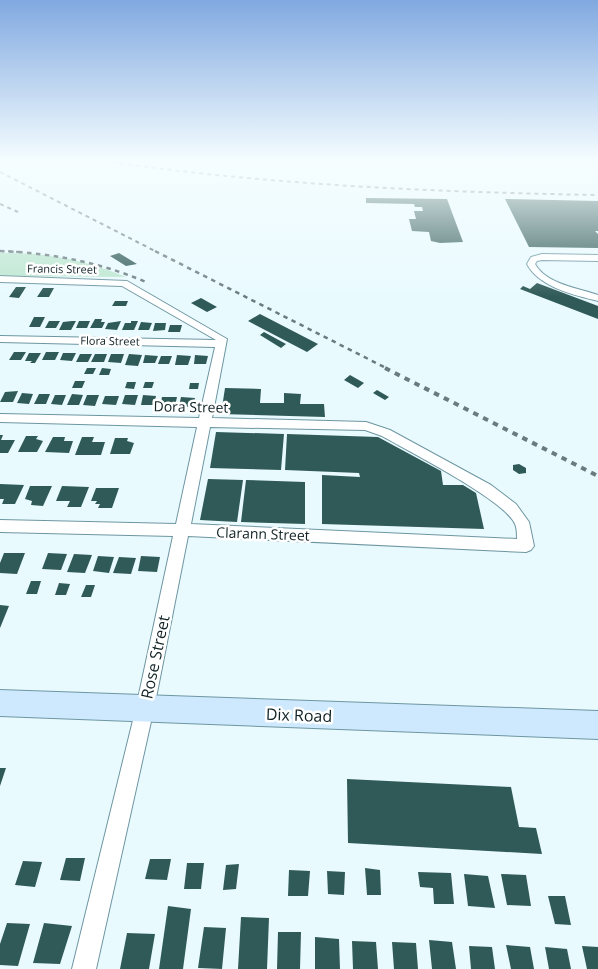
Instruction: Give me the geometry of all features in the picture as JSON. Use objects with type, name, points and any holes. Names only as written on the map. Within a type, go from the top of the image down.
[{"type":"main road","name":"Dix Road","points":[[0,703],[598,725]]},
{"type":"street","points":[[598,258],[542,257],[532,262],[532,268],[542,277],[598,298]]},
{"type":"street","name":"Francis Street","points":[[0,280],[124,283],[218,335],[222,339],[221,344]]},
{"type":"street","name":"Flora Street","points":[[0,339],[221,344]]},
{"type":"street","name":"Rose Street","points":[[84,969],[145,708],[221,344]]},
{"type":"street","name":"Dora Street","points":[[0,418],[366,426],[380,430]]},
{"type":"street","name":"Clarann Street","points":[[0,526],[182,530],[526,546],[522,522],[511,508],[486,489],[380,430]]},
{"type":"green space","points":[[0,253],[33,254],[64,258],[96,266],[126,277],[0,276]]},
{"type":"building","points":[[450,206],[463,242],[440,243],[431,241],[429,232],[412,231],[409,219],[416,219],[414,211],[423,211],[422,207],[415,207]]},
{"type":"building","points":[[509,206],[598,206],[598,231],[595,231],[598,234],[598,248],[529,247]]},
{"type":"building","points":[[119,253],[137,264],[126,266],[110,256]]},
{"type":"building","points":[[537,283],[598,306],[598,319],[520,289],[523,286],[530,289]]},
{"type":"building","points":[[16,287],[26,287],[19,298],[9,297]]},
{"type":"building","points":[[43,288],[54,288],[49,297],[37,297]]},
{"type":"building","points":[[201,298],[217,307],[207,312],[191,303]]},
{"type":"building","points":[[115,301],[128,301],[126,306],[112,306]]},
{"type":"building","points":[[260,314],[318,344],[307,352],[248,321]]},
{"type":"building","points":[[34,317],[45,317],[40,327],[29,327]]},
{"type":"building","points":[[95,319],[102,319],[101,322],[105,322],[102,328],[90,328]]},
{"type":"building","points":[[49,321],[60,321],[56,328],[45,328]]},
{"type":"building","points":[[76,321],[71,330],[59,330],[63,322]]},
{"type":"building","points":[[79,321],[90,321],[87,328],[76,328]]},
{"type":"building","points":[[121,321],[117,330],[105,329],[108,323]]},
{"type":"building","points":[[131,321],[138,321],[134,330],[122,330],[125,323],[131,323]]},
{"type":"building","points":[[141,322],[152,323],[149,330],[138,330]]},
{"type":"building","points":[[155,323],[166,323],[165,330],[153,331]]},
{"type":"building","points":[[170,325],[182,325],[180,332],[168,332]]},
{"type":"building","points":[[264,332],[286,344],[281,348],[260,335]]},
{"type":"building","points":[[14,352],[26,352],[21,360],[9,360]]},
{"type":"building","points":[[46,352],[59,352],[55,360],[42,360]]},
{"type":"building","points":[[29,353],[41,353],[35,363],[30,363],[32,361],[25,361]]},
{"type":"building","points":[[63,353],[76,353],[72,361],[60,360]]},
{"type":"building","points":[[80,354],[92,354],[88,362],[76,362]]},
{"type":"building","points":[[95,354],[107,354],[104,362],[91,362]]},
{"type":"building","points":[[111,354],[124,354],[121,363],[108,362]]},
{"type":"building","points":[[129,354],[142,355],[138,366],[125,365]]},
{"type":"building","points":[[145,355],[158,356],[155,363],[143,363]]},
{"type":"building","points":[[177,355],[191,356],[188,365],[175,365]]},
{"type":"building","points":[[195,355],[208,356],[206,364],[194,364]]},
{"type":"building","points":[[161,356],[172,356],[169,364],[158,364]]},
{"type":"building","points":[[87,368],[96,368],[93,374],[84,374]]},
{"type":"building","points":[[102,368],[111,369],[109,375],[99,375]]},
{"type":"building","points":[[350,375],[364,383],[358,388],[344,380]]},
{"type":"building","points":[[75,381],[85,381],[82,388],[72,388]]},
{"type":"building","points":[[127,382],[136,382],[134,389],[125,388]]},
{"type":"building","points":[[145,382],[154,382],[152,388],[143,388]]},
{"type":"building","points":[[190,383],[199,383],[198,389],[189,389]]},
{"type":"building","points":[[225,388],[261,389],[260,403],[284,403],[284,393],[301,394],[300,404],[324,404],[325,417],[221,414]]},
{"type":"building","points":[[377,390],[389,397],[385,400],[373,393]]},
{"type":"building","points":[[18,391],[13,402],[0,402],[5,392]]},
{"type":"building","points":[[22,393],[33,394],[29,404],[17,403]]},
{"type":"building","points":[[39,394],[50,394],[46,404],[34,404]]},
{"type":"building","points":[[72,394],[83,395],[79,405],[67,405]]},
{"type":"building","points":[[55,395],[66,395],[62,405],[51,404]]},
{"type":"building","points":[[87,395],[99,395],[95,406],[83,405]]},
{"type":"building","points":[[125,395],[138,395],[135,405],[122,404]]},
{"type":"building","points":[[143,395],[156,396],[154,405],[141,405]]},
{"type":"building","points":[[105,396],[119,396],[116,405],[102,404]]},
{"type":"building","points":[[162,397],[177,397],[175,406],[160,406]]},
{"type":"building","points":[[181,397],[195,398],[193,407],[179,406]]},
{"type":"building","points":[[216,432],[284,434],[281,470],[210,468]]},
{"type":"building","points":[[287,434],[378,437],[441,471],[443,485],[463,485],[476,493],[484,529],[322,524],[322,475],[360,477],[359,473],[285,470]]},
{"type":"building","points":[[0,435],[3,435],[1,440],[15,440],[8,453],[0,453]]},
{"type":"building","points":[[26,436],[38,436],[36,439],[43,441],[37,452],[18,452]]},
{"type":"building","points":[[53,437],[65,437],[64,441],[73,441],[69,453],[45,452]]},
{"type":"building","points":[[82,437],[94,437],[92,442],[105,442],[101,455],[75,455]]},
{"type":"building","points":[[115,438],[128,438],[127,441],[134,443],[130,454],[110,454]]},
{"type":"building","points":[[519,464],[526,468],[526,473],[519,474],[513,470],[513,465]]},
{"type":"building","points":[[208,479],[243,480],[237,522],[200,520]]},
{"type":"building","points":[[246,480],[305,482],[305,524],[241,522]]},
{"type":"building","points":[[0,484],[24,485],[15,504],[2,504],[4,499],[0,499]]},
{"type":"building","points":[[30,486],[52,486],[43,506],[31,505],[32,501],[25,499]]},
{"type":"building","points":[[62,486],[89,487],[81,507],[67,507],[70,501],[56,501]]},
{"type":"building","points":[[96,488],[119,488],[112,508],[98,508],[100,504],[95,504],[97,501],[91,501]]},
{"type":"building","points":[[4,553],[25,553],[17,574],[0,573],[0,563]]},
{"type":"building","points":[[48,553],[67,554],[61,570],[42,569]]},
{"type":"building","points":[[74,554],[92,555],[85,573],[67,572]]},
{"type":"building","points":[[98,556],[114,557],[109,573],[93,571]]},
{"type":"building","points":[[141,556],[160,557],[157,572],[138,571]]},
{"type":"building","points":[[119,557],[136,558],[131,574],[113,573]]},
{"type":"building","points":[[31,581],[41,581],[37,594],[26,594]]},
{"type":"building","points":[[59,583],[70,584],[66,595],[55,595]]},
{"type":"building","points":[[86,585],[95,585],[91,597],[81,597]]},
{"type":"building","points":[[0,605],[9,606],[0,628]]},
{"type":"building","points":[[0,768],[6,768],[0,786]]},
{"type":"building","points":[[347,779],[511,787],[519,827],[536,828],[542,854],[348,843]]},
{"type":"building","points":[[66,858],[85,858],[80,881],[60,880]]},
{"type":"building","points":[[150,859],[171,859],[167,880],[145,879]]},
{"type":"building","points":[[23,861],[42,862],[35,887],[15,885]]},
{"type":"building","points":[[187,863],[204,863],[201,889],[184,889]]},
{"type":"building","points":[[239,864],[236,889],[223,890],[226,865]]},
{"type":"building","points":[[365,868],[380,870],[381,895],[367,895]]},
{"type":"building","points":[[289,870],[310,871],[308,896],[288,896]]},
{"type":"building","points":[[327,871],[345,872],[344,895],[328,894]]},
{"type":"building","points":[[418,872],[451,873],[454,904],[434,904],[433,888],[420,887]]},
{"type":"building","points":[[464,874],[488,876],[495,908],[468,906]]},
{"type":"building","points":[[501,874],[526,875],[531,906],[507,905]]},
{"type":"building","points":[[548,896],[565,896],[571,925],[555,924]]},
{"type":"building","points":[[168,906],[191,909],[183,969],[159,969]]},
{"type":"building","points":[[241,917],[269,918],[267,969],[238,969]]},
{"type":"building","points":[[7,923],[30,924],[18,966],[0,965],[0,944]]},
{"type":"building","points":[[44,923],[72,926],[60,964],[33,963]]},
{"type":"building","points":[[204,927],[226,928],[222,969],[198,968]]},
{"type":"building","points":[[278,932],[301,932],[300,969],[277,969]]},
{"type":"building","points":[[127,933],[155,934],[149,969],[120,969]]},
{"type":"building","points":[[315,937],[339,939],[340,969],[315,969]]},
{"type":"building","points":[[429,940],[452,942],[456,969],[432,969]]},
{"type":"building","points":[[352,941],[376,942],[378,969],[353,969]]},
{"type":"building","points":[[392,942],[416,943],[418,969],[394,969]]},
{"type":"building","points":[[506,945],[530,947],[534,969],[511,969]]},
{"type":"building","points":[[469,946],[492,947],[495,969],[471,969]]},
{"type":"building","points":[[582,946],[598,947],[598,969],[587,969]]},
{"type":"building","points":[[545,947],[567,949],[571,969],[549,969]]},
{"type":"railway","points":[[5,206],[18,212]]},
{"type":"railway","points":[[67,206],[157,252]]},
{"type":"railway","points":[[22,252],[0,251],[56,256],[111,269],[146,282]]},
{"type":"railway","points":[[155,251],[388,369]]},
{"type":"railway","points":[[385,368],[598,476]]}]
